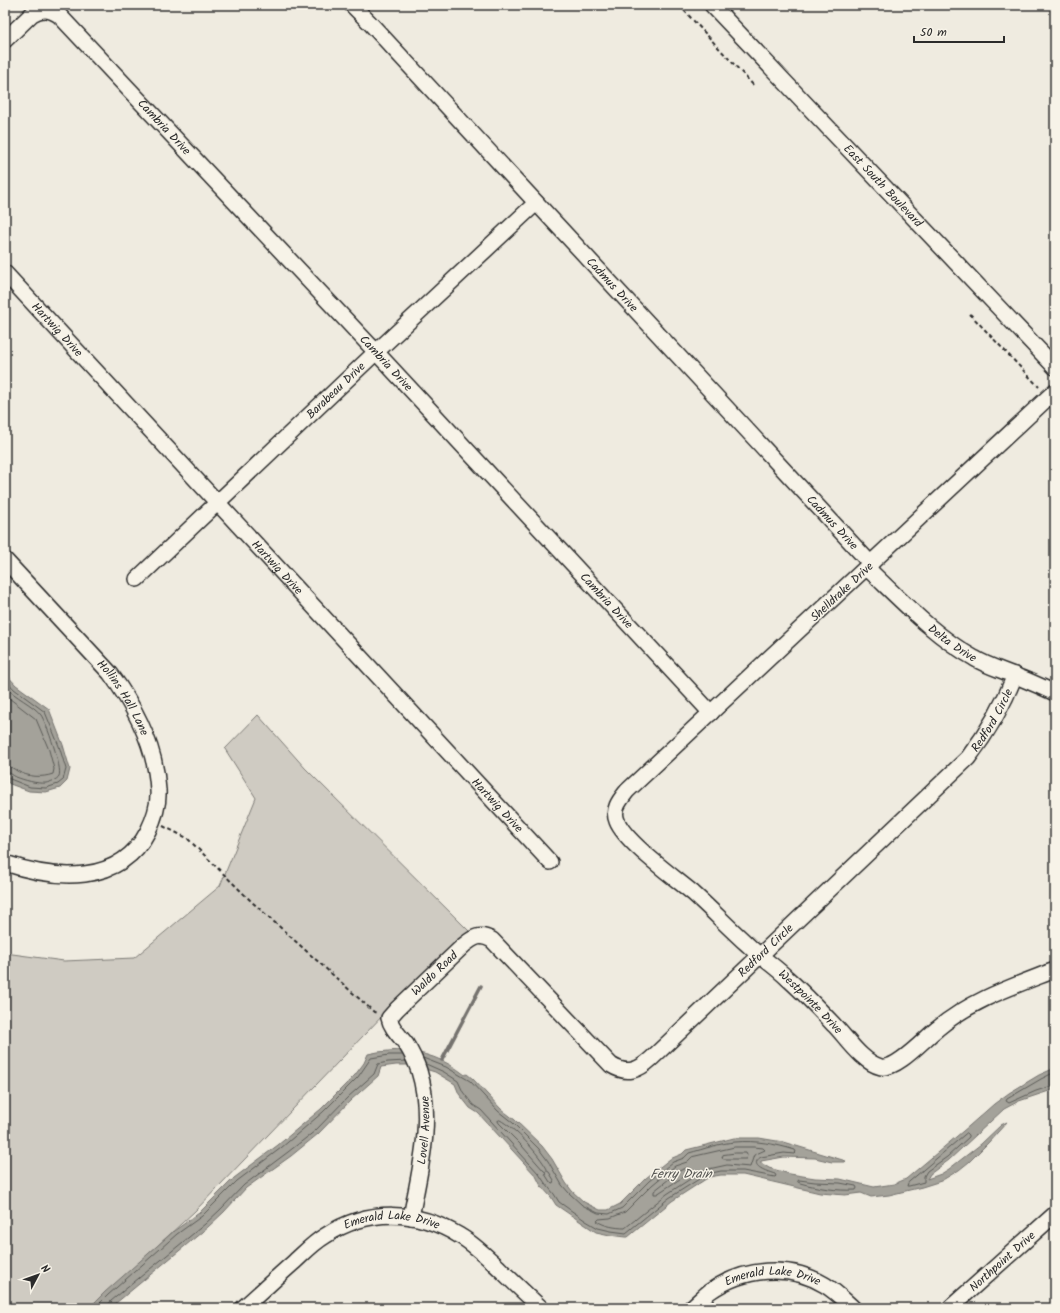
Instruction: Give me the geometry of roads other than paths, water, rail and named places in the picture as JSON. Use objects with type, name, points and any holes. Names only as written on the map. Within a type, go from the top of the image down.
[{"type":"street","name":"Cadmus Drive","points":[[352,5],[869,566]]},
{"type":"street","name":"East South Boulevard","points":[[712,5],[1055,366]]},
{"type":"street","points":[[5,40],[31,9],[37,11],[55,10]]},
{"type":"street","name":"Cambria Drive","points":[[55,10],[376,352],[711,713]]},
{"type":"street","name":"Barabeau Drive","points":[[137,578],[536,203]]},
{"type":"street","name":"Hartwig Drive","points":[[5,273],[550,862]]},
{"type":"street","name":"Shelldrake Drive","points":[[627,792],[869,566],[1049,391]]},
{"type":"street","name":"Hollins Hall Lane","points":[[5,560],[110,673],[132,707],[144,732],[151,752],[158,791],[157,804],[152,822],[143,841],[124,860],[109,869],[93,874],[64,875],[18,867],[5,863]]},
{"type":"street","name":"Delta Drive","points":[[869,566],[924,623],[948,642],[982,663],[1015,675],[1055,693]]},
{"type":"street","name":"Redford Circle","points":[[492,940],[614,1067],[625,1071],[639,1068],[761,956],[968,758],[998,714],[1015,675]]},
{"type":"street","name":"Westpointe Drive","points":[[627,792],[618,803],[615,812],[616,820],[622,830],[653,861],[693,894],[748,946],[788,978],[862,1055],[871,1063],[880,1067],[887,1067],[898,1063],[938,1027],[959,1013],[987,998],[1055,970]]},
{"type":"street","name":"Waldo Road","points":[[391,1023],[397,1009],[471,940],[483,936],[492,940]]},
{"type":"street","name":"Lovell Avenue","points":[[391,1023],[407,1045],[419,1071],[426,1114],[424,1147],[411,1217]]},
{"type":"street","name":"Northpoint Drive","points":[[950,1308],[1055,1214]]},
{"type":"street","name":"Emerald Lake Drive","points":[[243,1308],[305,1252],[339,1227],[357,1220],[376,1216],[394,1215],[411,1217],[439,1225],[460,1236],[478,1249],[541,1308]]},
{"type":"street","name":"Emerald Lake Drive","points":[[691,1308],[709,1292],[732,1279],[754,1272],[767,1271],[783,1271],[811,1278],[825,1285],[853,1308]]},
{"type":"water","points":[[5,673],[16,685],[49,709],[63,745],[70,769],[67,781],[60,788],[46,792],[29,791],[10,784],[5,780]]},
{"type":"water","name":"Ferry Drain","points":[[399,1050],[417,1052],[434,1057],[465,1075],[467,1074],[501,1109],[515,1120],[542,1146],[572,1191],[584,1202],[600,1210],[608,1210],[620,1204],[646,1178],[670,1159],[682,1154],[686,1150],[734,1138],[759,1138],[783,1142],[846,1161],[832,1162],[815,1158],[784,1157],[761,1161],[761,1163],[769,1168],[790,1174],[815,1178],[840,1179],[874,1187],[894,1184],[906,1179],[1009,1093],[1039,1075],[1055,1068],[1055,1089],[1019,1101],[1004,1109],[949,1160],[930,1174],[927,1179],[941,1174],[949,1169],[981,1144],[1001,1125],[1007,1122],[969,1162],[941,1181],[889,1195],[871,1197],[861,1193],[845,1195],[820,1193],[743,1175],[721,1175],[709,1177],[672,1201],[628,1237],[626,1237],[596,1232],[556,1205],[541,1186],[536,1176],[478,1113],[470,1108],[459,1094],[455,1084],[435,1072],[412,1065],[381,1067],[378,1076],[351,1100],[318,1134],[291,1156],[246,1188],[208,1227],[110,1308],[89,1308],[174,1231],[199,1213],[234,1178],[278,1145],[321,1109],[355,1075],[364,1063],[368,1054]]},
{"type":"waterway","points":[[442,1060],[481,986]]}]
